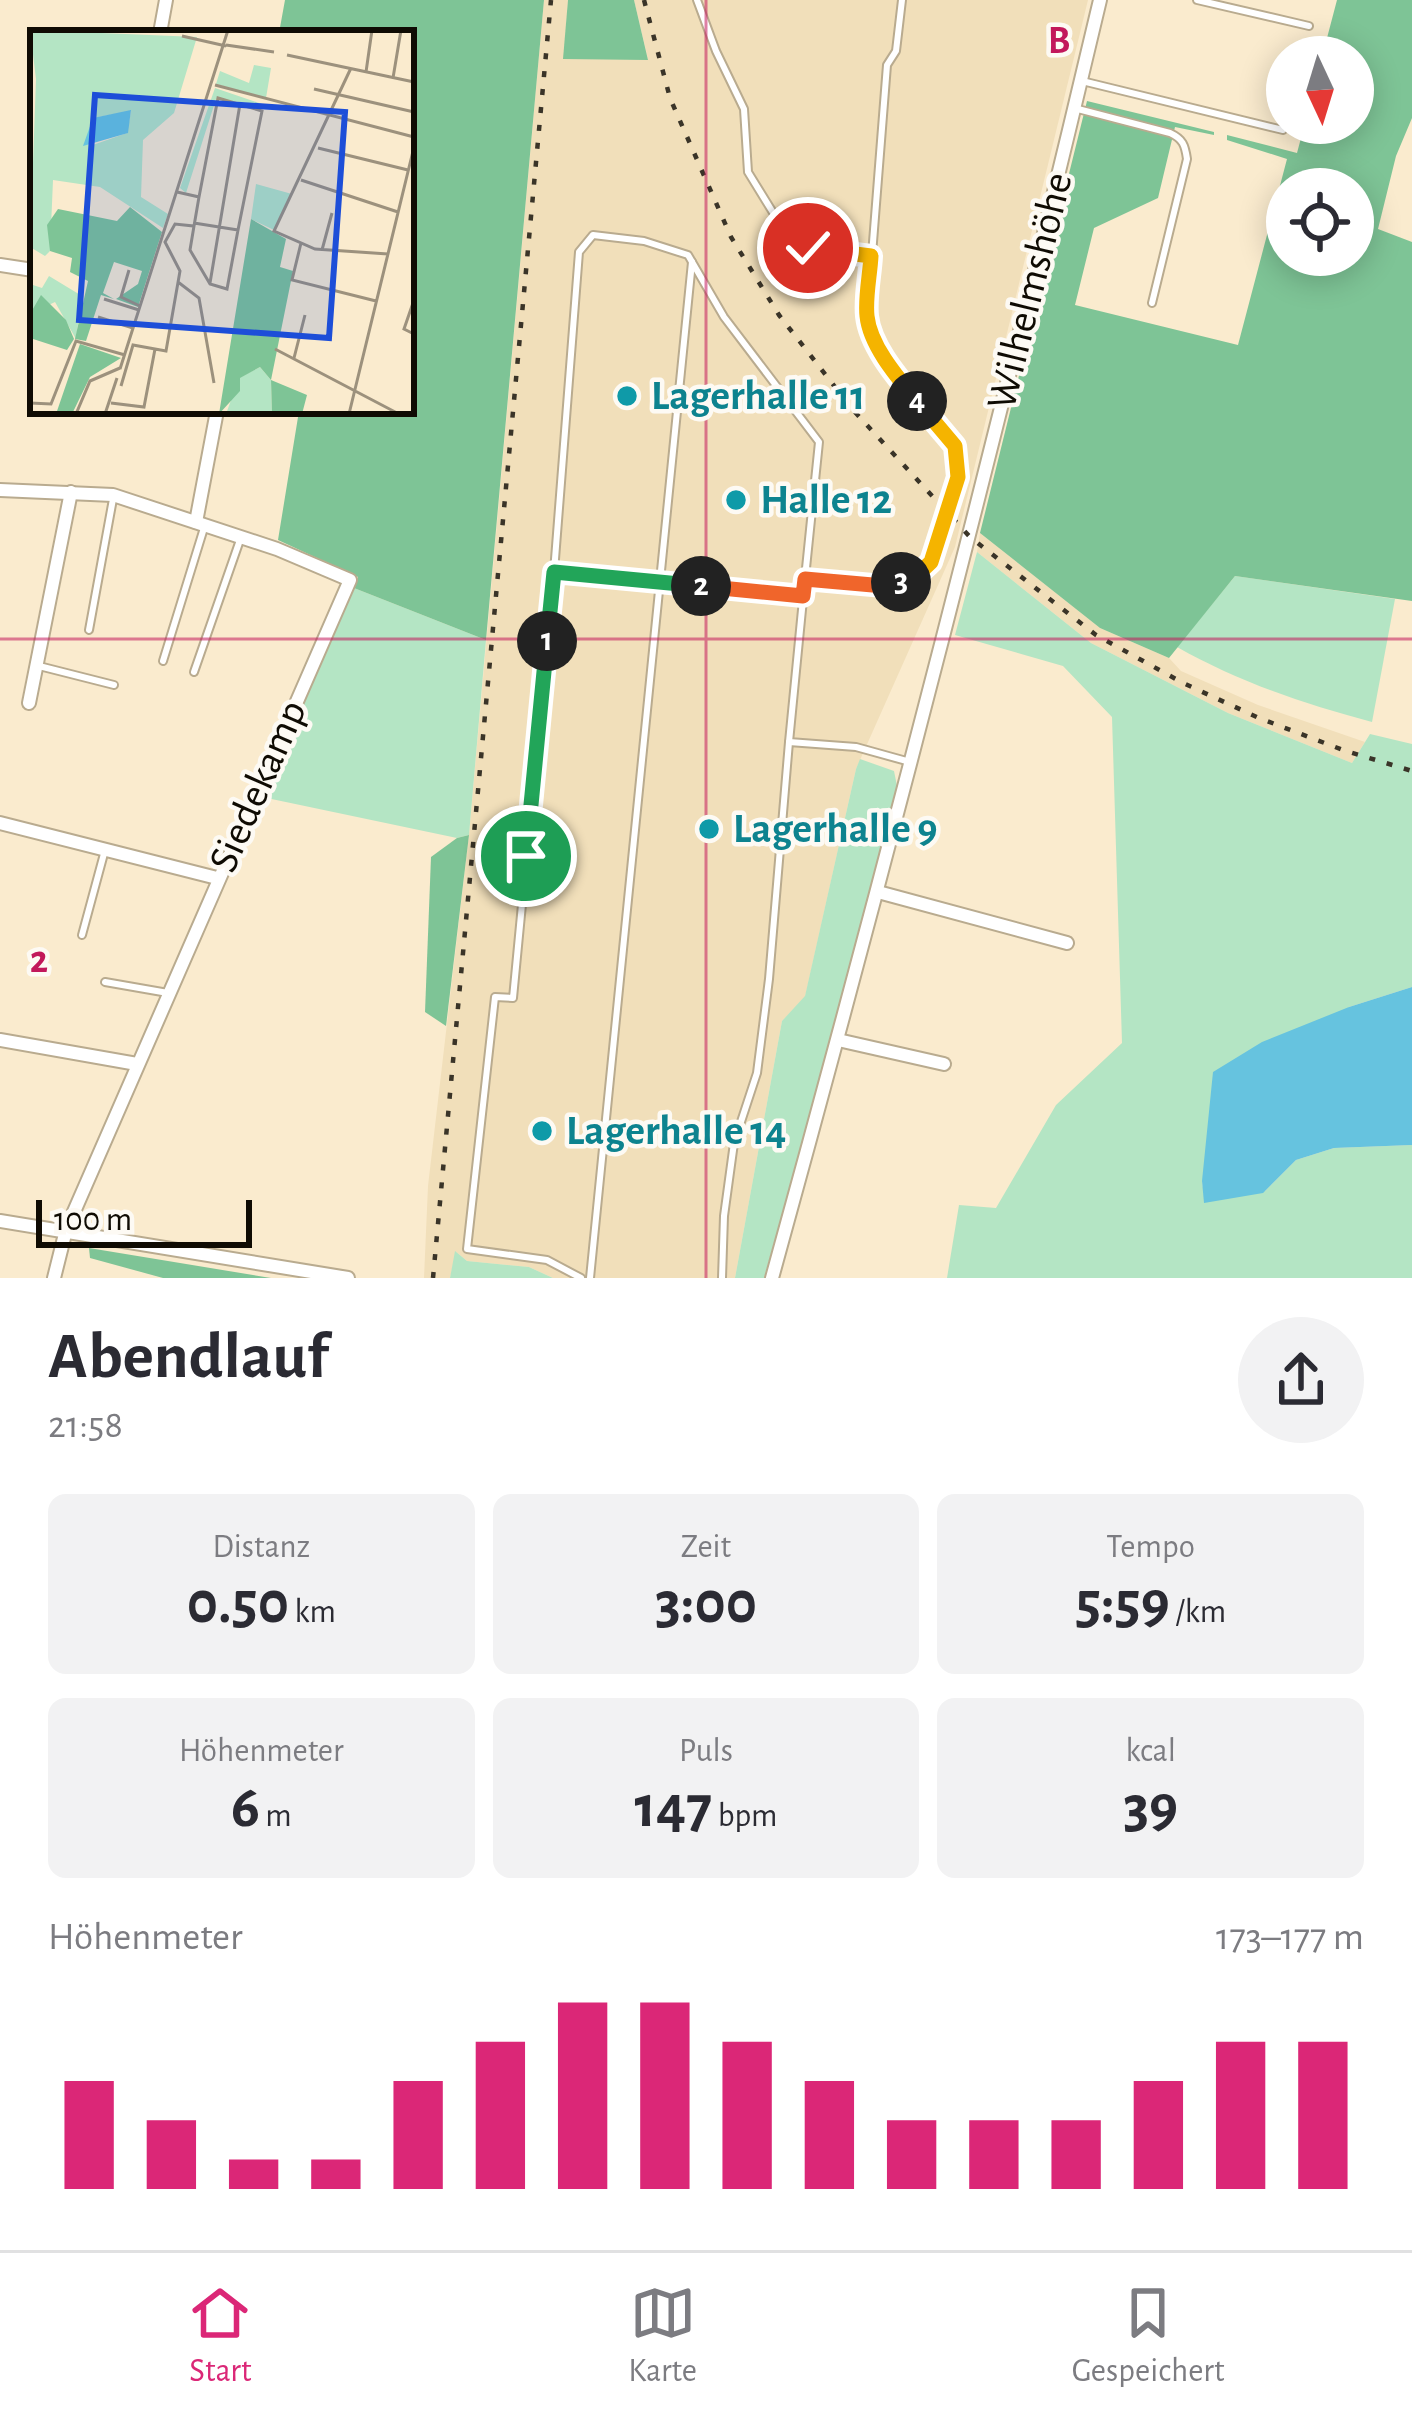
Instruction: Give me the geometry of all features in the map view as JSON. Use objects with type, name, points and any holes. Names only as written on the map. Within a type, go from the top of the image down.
[{"type":"street","points":[[161,30],[166,0]]},
{"type":"street","name":"Wilhelmshöhe","points":[[772,1278],[979,502],[1100,0]]},
{"type":"street","points":[[0,265],[30,270]]},
{"type":"street","points":[[201,523],[217,414]]},
{"type":"street","points":[[0,490],[113,495],[241,537]]},
{"type":"street","points":[[29,703],[71,492]]},
{"type":"street","name":"Siedekamp","points":[[54,1278],[63,1230],[350,580],[241,537]]},
{"type":"street","points":[[0,823],[218,878]]},
{"type":"street","points":[[878,892],[1066,943]]},
{"type":"street","points":[[0,1040],[137,1064]]},
{"type":"street","points":[[838,1040],[944,1064]]},
{"type":"street","points":[[0,1221],[349,1278]]},
{"type":"lane","points":[[698,0],[743,109],[748,172],[785,232],[808,248],[871,256]]},
{"type":"lane","points":[[805,579],[884,586],[913,579],[931,562],[958,477],[955,446],[898,379],[867,318],[887,65],[896,51],[902,0]]},
{"type":"lane","points":[[1197,0],[1309,26]]},
{"type":"lane","points":[[1081,81],[1266,126]]},
{"type":"lane","points":[[1074,108],[1170,133],[1186,146],[1187,159],[1152,303]]},
{"type":"lane","points":[[581,1278],[547,1260],[467,1249],[495,997],[513,998],[579,252],[593,235],[644,241],[688,255],[724,317],[819,442],[769,979],[757,1073],[734,1143],[722,1278]]},
{"type":"lane","points":[[590,1278],[692,262]]},
{"type":"lane","points":[[88,630],[113,495]]},
{"type":"lane","points":[[163,661],[201,523]]},
{"type":"lane","points":[[194,671],[241,537]]},
{"type":"lane","points":[[554,572],[803,596]]},
{"type":"lane","points":[[36,665],[114,685]]},
{"type":"lane","points":[[789,742],[856,747],[910,762]]},
{"type":"lane","points":[[82,935],[105,850]]},
{"type":"lane","points":[[105,982],[168,993]]},
{"type":"shaded area","points":[[544,0],[568,0],[564,59],[648,59],[634,0],[1088,0],[955,547],[856,769],[805,997],[782,1021],[735,1278],[553,1278],[529,1267],[467,1261],[456,1252],[450,1278],[424,1278],[428,1186],[469,835]]},
{"type":"shaded area","points":[[980,533],[1100,628],[1258,705],[1365,742],[1352,763],[1228,713],[1091,643],[977,552]]},
{"type":"green space","points":[[285,0],[544,0],[486,640],[354,588],[358,577],[278,540],[299,414],[414,414],[414,30],[280,30]]},
{"type":"green space","points":[[568,0],[634,0],[648,60],[563,59]]},
{"type":"green space","points":[[1337,0],[1412,0],[1412,118],[1396,156],[1378,229],[1412,242],[1412,601],[1235,576],[1169,658],[1100,628],[980,533],[1087,101],[1214,135],[1175,127],[1158,198],[1094,228],[1075,305],[1238,345],[1266,239],[1266,276],[1374,276],[1374,168],[1285,168],[1287,159],[1227,140],[1227,135],[1297,153],[1299,144],[1374,144],[1374,36],[1328,36]]},
{"type":"green space","points":[[977,552],[1091,643],[1228,713],[1352,763],[1370,734],[1412,744],[1412,987],[1349,1007],[1202,1181],[1205,1202],[1265,1191],[1296,1160],[1334,1148],[1412,1145],[1412,1278],[947,1278],[959,1205],[996,1208],[1056,1105],[1122,1043],[1112,717],[1063,666],[955,635]]},
{"type":"green space","points":[[1235,576],[1395,599],[1372,722],[1272,691],[1177,647]]},
{"type":"green space","points":[[354,588],[486,640],[469,835],[457,838],[262,797]]},
{"type":"green space","points":[[860,759],[894,771],[897,786],[764,1278],[735,1278],[782,1021],[805,996]]},
{"type":"green space","points":[[469,835],[446,1026],[425,1012],[431,857]]},
{"type":"green space","points":[[89,1248],[271,1278],[163,1278],[90,1258]]},
{"type":"green space","points":[[455,1251],[467,1261],[529,1267],[553,1278],[450,1278]]},
{"type":"water","points":[[1412,987],[1412,1145],[1334,1148],[1296,1160],[1263,1193],[1204,1203],[1213,1072],[1262,1042]]},
{"type":"railway","points":[[433,1278],[551,0]]},
{"type":"railway","points":[[644,0],[670,98],[731,237],[779,315],[853,410],[970,537],[1096,635],[1183,683],[1259,718],[1412,771]]},
{"type":"place","name":"Lagerhalle 11","points":[[627,396]]},
{"type":"place","name":"Halle 12","points":[[736,500]]},
{"type":"place","name":"Lagerhalle 9","points":[[709,829]]},
{"type":"place","name":"Lagerhalle 14","points":[[542,1131]]},
{"type":"route","points":[[526,856],[554,572],[803,596],[805,579],[884,586],[913,579],[931,562],[958,477],[955,446],[898,379],[880,348],[867,318],[871,256],[808,248]]}]
